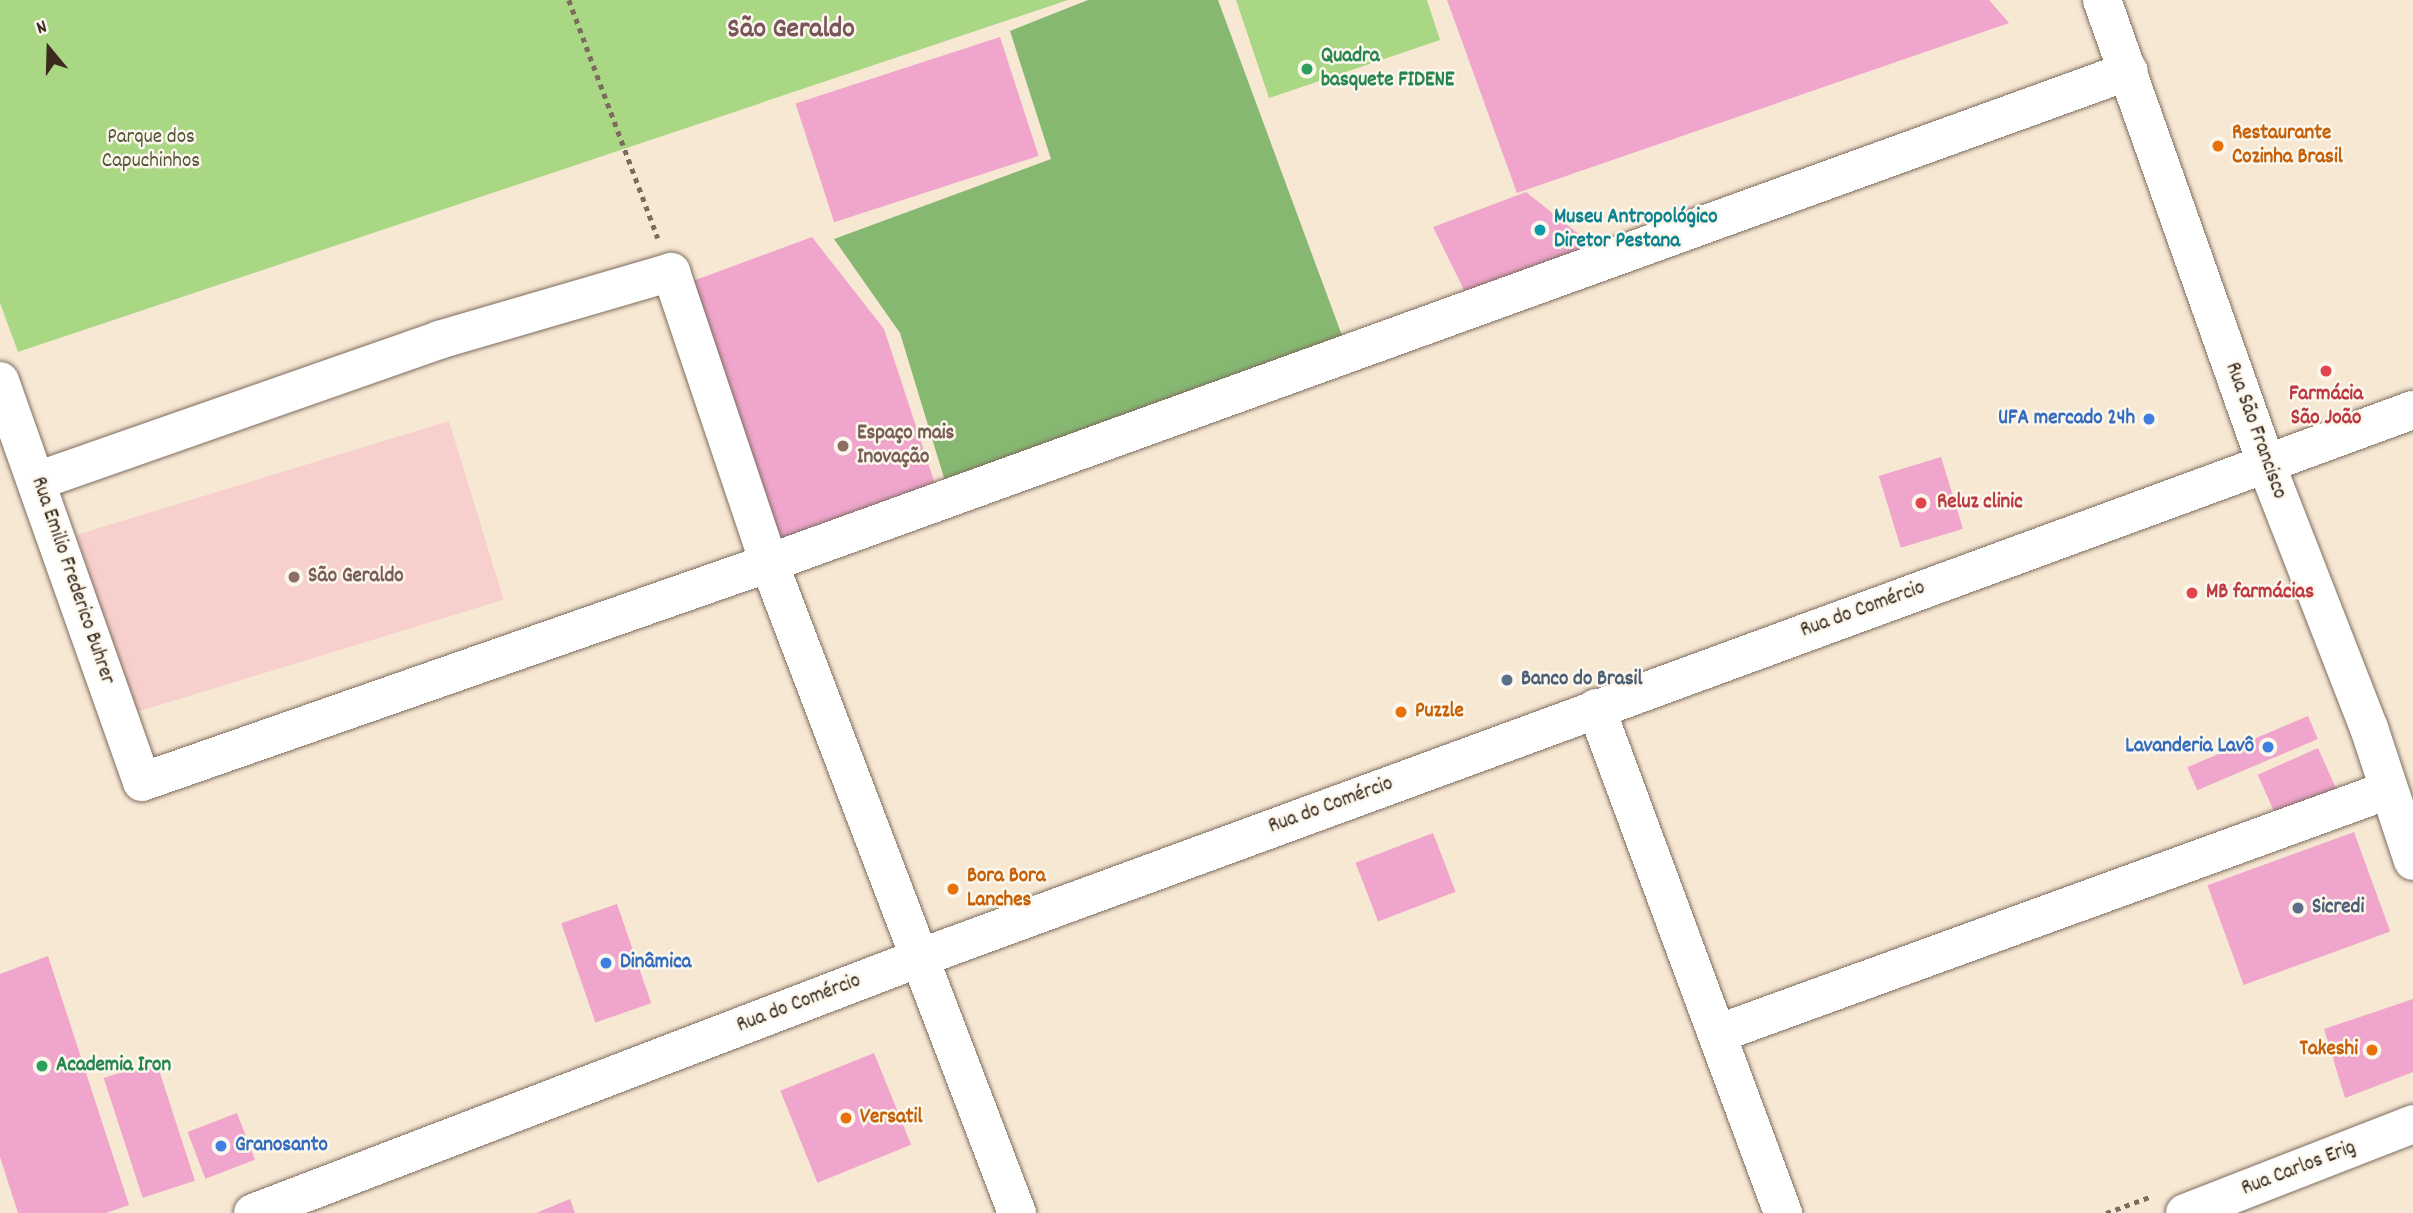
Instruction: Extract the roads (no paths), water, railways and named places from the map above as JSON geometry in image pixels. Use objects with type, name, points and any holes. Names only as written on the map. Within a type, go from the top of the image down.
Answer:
[{"type":"street","name":"Rua São Francisco","points":[[2102,0],[2266,464],[2369,728],[2413,861]]},
{"type":"street","points":[[769,563],[2129,71]]},
{"type":"street","points":[[37,481],[439,340],[671,272],[769,563],[922,957],[1017,1213]]},
{"type":"street","name":"Rua Emilio Frederico Buhrer","points":[[0,381],[142,782],[769,563]]},
{"type":"street","name":"Rua do Comércio","points":[[253,1213],[295,1205],[922,957],[2413,410]]},
{"type":"street","points":[[1596,708],[1783,1213]]},
{"type":"street","points":[[1717,1034],[2388,790]]},
{"type":"street","name":"Rua Carlos Erig","points":[[2185,1213],[2413,1124]]},
{"type":"place","name":"Quadra basquete FIDENE","points":[[1307,69]]},
{"type":"place","name":"Restaurante Cozinha Brasil","points":[[2218,146]]},
{"type":"place","name":"Museu Antropológico Diretor Pestana","points":[[1540,230]]},
{"type":"place","name":"Farmácia São João","points":[[2326,371]]},
{"type":"place","name":"UFA mercado 24h","points":[[2149,419]]},
{"type":"place","name":"Espaço mais Inovação","points":[[843,446]]},
{"type":"place","name":"Reluz clinic","points":[[1921,503]]},
{"type":"place","name":"São Geraldo","points":[[294,577]]},
{"type":"place","name":"MB farmácias","points":[[2192,593]]},
{"type":"place","name":"Banco do Brasil","points":[[1507,680]]},
{"type":"place","name":"Puzzle","points":[[1401,712]]},
{"type":"place","name":"Lavanderia Lavô","points":[[2268,747]]},
{"type":"place","name":"Bora Bora Lanches","points":[[953,889]]},
{"type":"place","name":"Sicredi","points":[[2298,908]]},
{"type":"place","name":"Dinâmica","points":[[606,963]]},
{"type":"place","name":"Takeshi","points":[[2372,1050]]},
{"type":"place","name":"Academia Iron","points":[[42,1066]]},
{"type":"place","name":"Versatil","points":[[846,1118]]},
{"type":"place","name":"Granosanto","points":[[221,1146]]},
{"type":"district","name":"São Geraldo","points":[[791,31]]},
{"type":"park label","name":"Parque dos Capuchinhos","points":[[151,150]]}]
